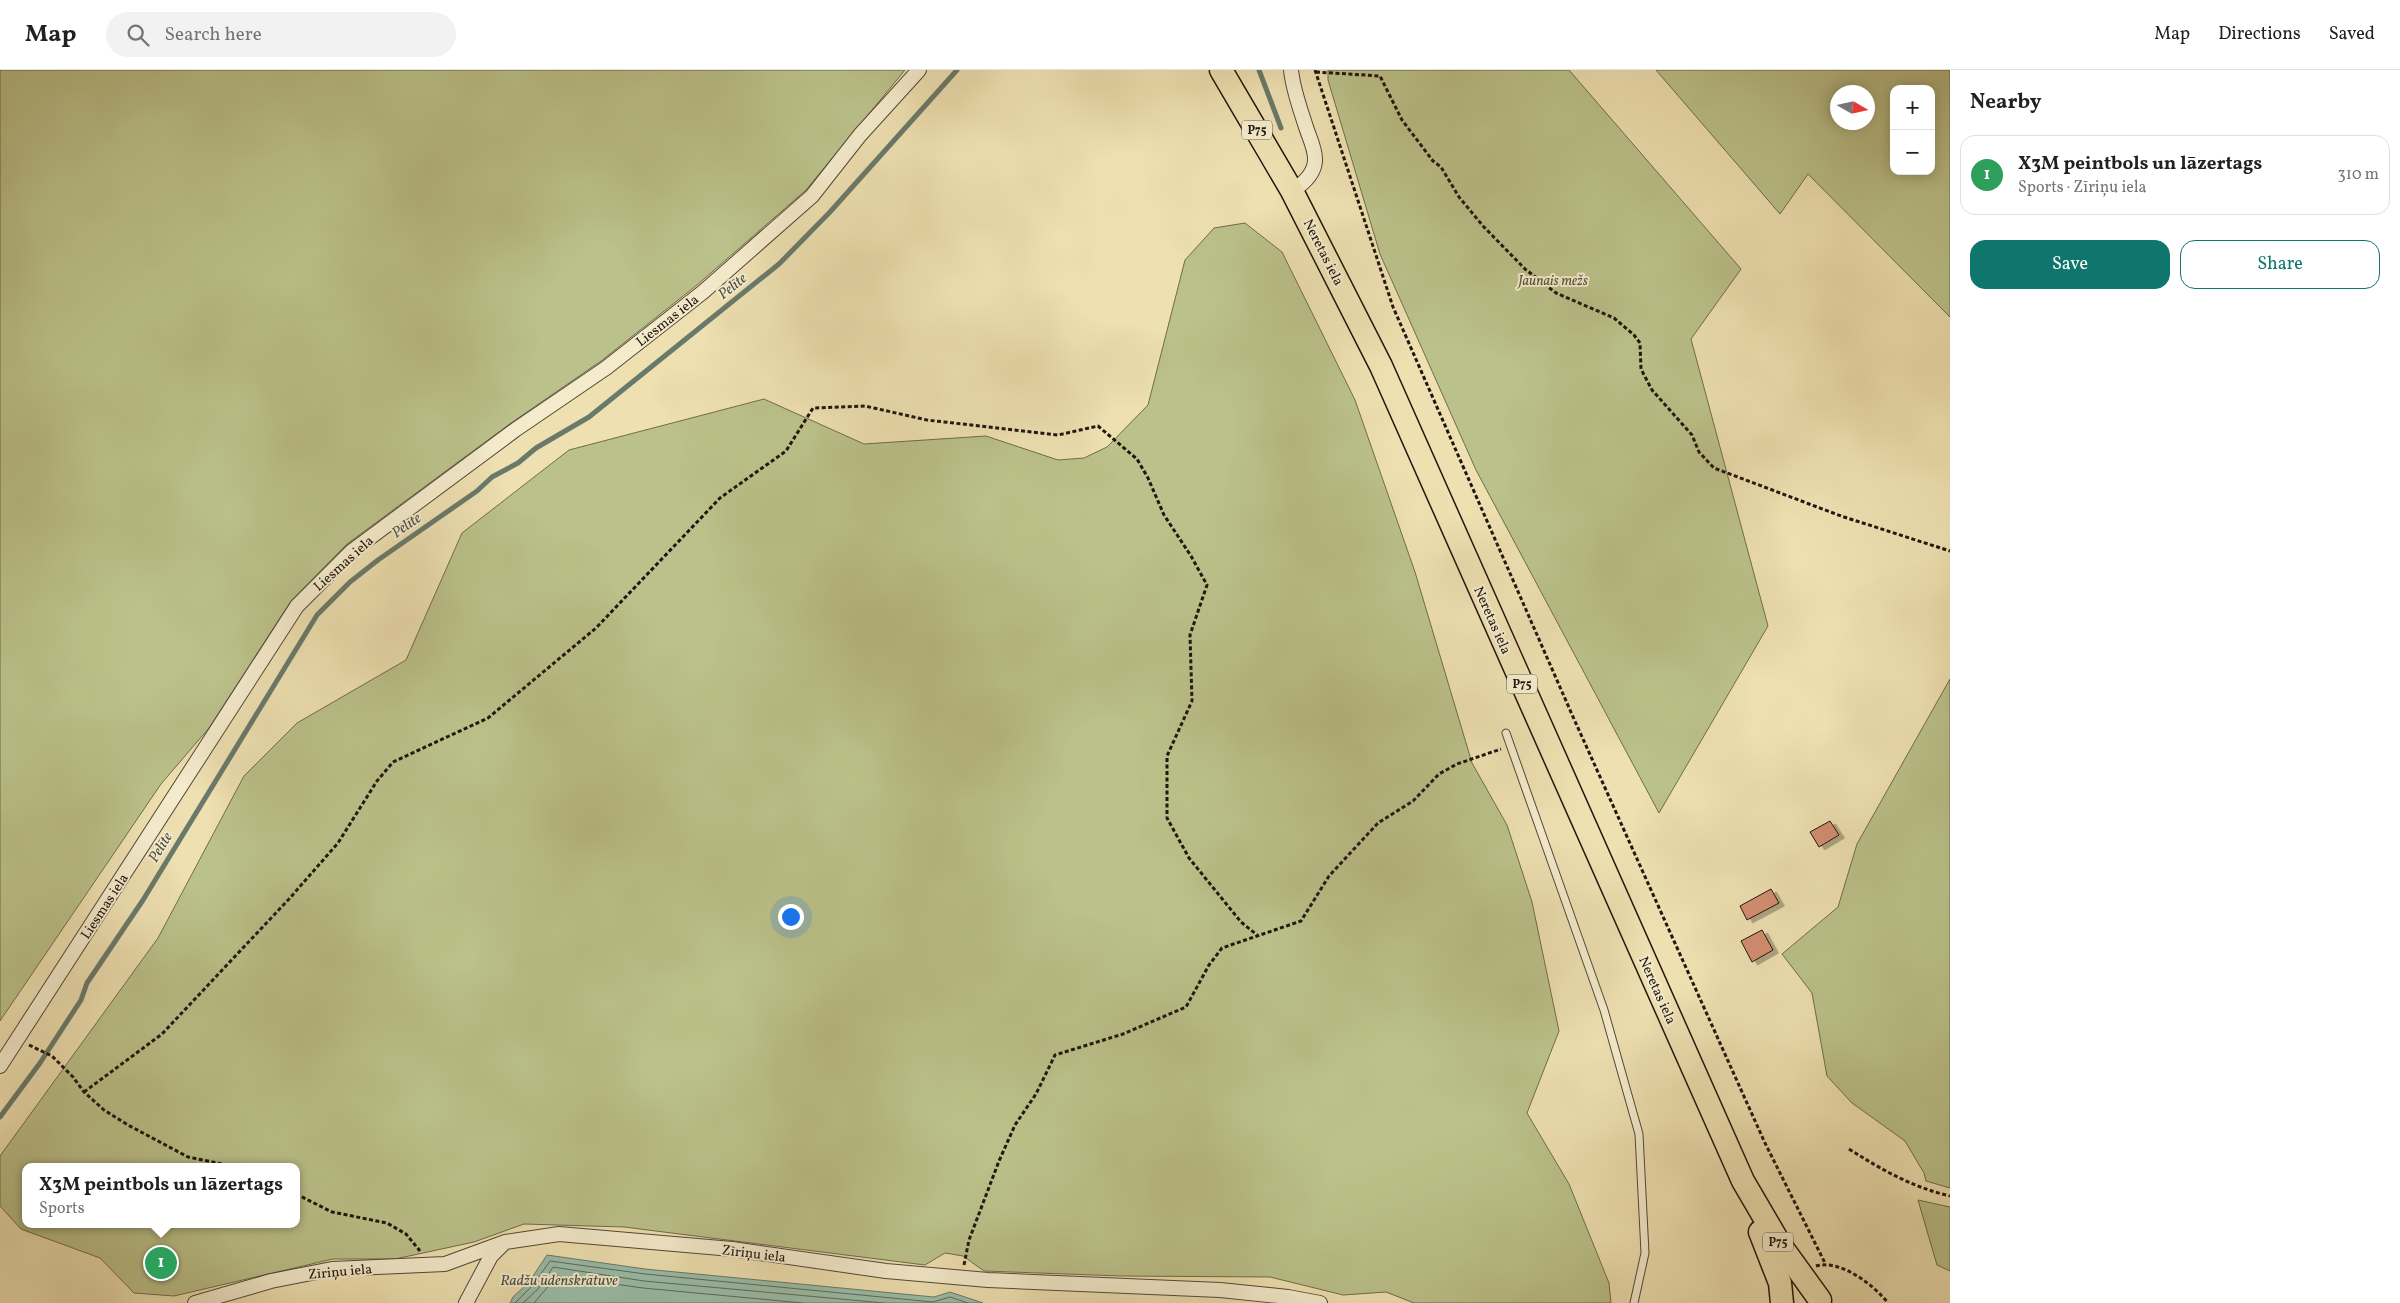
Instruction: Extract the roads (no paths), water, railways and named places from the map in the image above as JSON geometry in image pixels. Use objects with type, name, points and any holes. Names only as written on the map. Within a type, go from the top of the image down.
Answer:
[{"type":"main road","name":"Neretas iela","points":[[1221,70],[1292,191],[1381,366],[1743,1181],[1781,1246],[1820,1302]]},
{"type":"main road","name":"Neretas iela","points":[[1743,1181],[1749,1203],[1780,1282],[1782,1303]]},
{"type":"street","name":"Liesmas iela","points":[[0,1066],[297,606],[352,551],[515,430],[606,368],[703,292],[812,196],[860,135],[919,70]]},
{"type":"street","points":[[1291,70],[1293,85],[1315,161],[1311,173],[1302,184],[1292,191]]},
{"type":"street","name":"Zīriņu iela","points":[[195,1303],[271,1281],[332,1270],[445,1264],[505,1242],[559,1234],[732,1249],[886,1271],[961,1278],[1220,1290],[1288,1297],[1320,1303]]},
{"type":"street","points":[[466,1303],[492,1256],[505,1242]]},
{"type":"lane","points":[[1506,733],[1604,1010],[1639,1134],[1645,1253],[1634,1303]]},
{"type":"water","name":"Radžu ūdenskrātuve","points":[[547,1255],[645,1269],[934,1297],[950,1292],[983,1303],[510,1303],[513,1297],[529,1282]]},
{"type":"waterway","name":"Pelīte","points":[[0,1117],[40,1063],[81,1000],[87,983],[143,900],[317,615],[350,582],[378,560],[477,491],[492,477],[518,463],[536,448],[589,417],[779,264],[830,212],[957,70]]},
{"type":"waterway","points":[[1259,70],[1281,128]]},
{"type":"place","name":"X3M peintbols un lāzertags","points":[[161,1263]]},
{"type":"park label","name":"Jaunais mežs","points":[[1553,280]]}]
